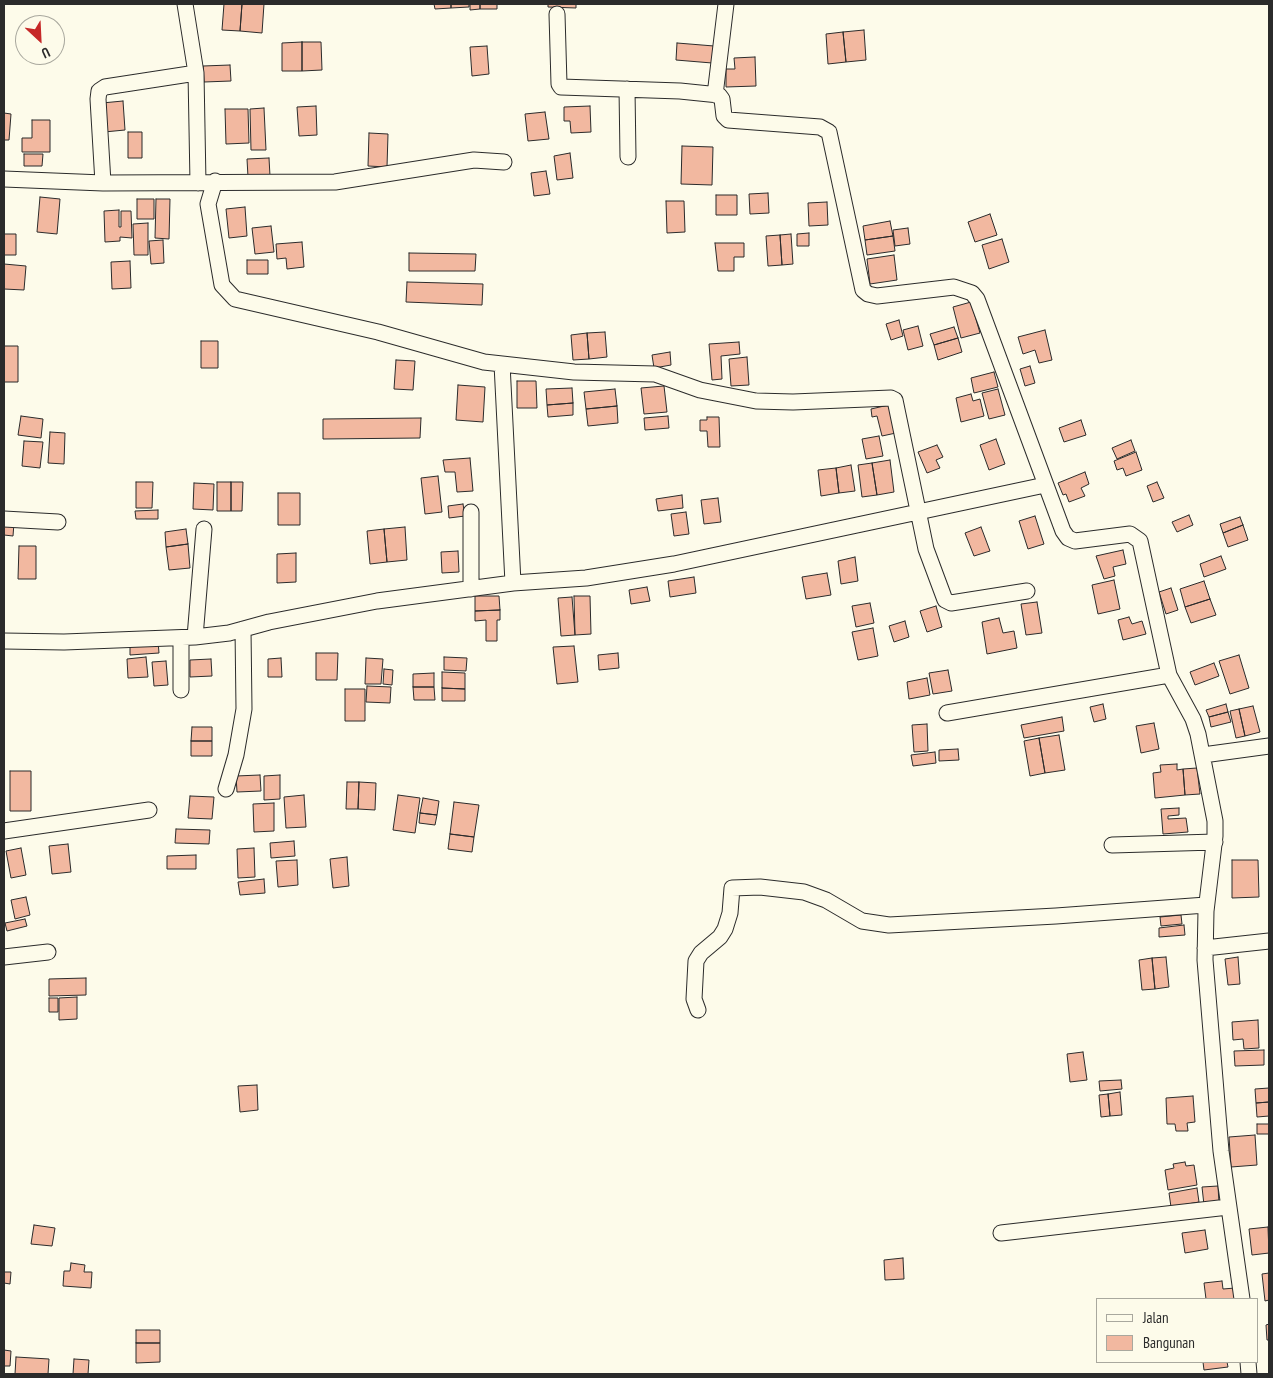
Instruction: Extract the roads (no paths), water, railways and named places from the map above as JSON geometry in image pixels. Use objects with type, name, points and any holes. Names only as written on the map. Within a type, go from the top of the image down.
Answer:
[{"type":"street","points":[[186,4],[196,73],[198,183]]},
{"type":"street","points":[[715,95],[726,4]]},
{"type":"street","points":[[557,14],[561,87],[715,95],[721,97],[724,116],[728,120],[820,127],[829,132],[862,287],[865,292],[877,296],[954,286],[968,290],[976,296],[1058,523],[1068,538],[1075,541],[1130,534],[1140,541],[1169,675],[1193,719],[1203,756],[1214,821],[1214,842],[1206,905],[1206,948],[1221,1151],[1242,1298]]},
{"type":"street","points":[[103,182],[99,91],[105,87],[196,73]]},
{"type":"street","points":[[627,89],[628,157]]},
{"type":"street","points":[[4,179],[198,183],[215,181],[336,182],[474,160],[504,162]]},
{"type":"street","points":[[215,181],[208,204],[222,285],[235,299],[378,332],[484,362],[574,372],[655,374],[700,390],[756,401],[793,402],[891,398],[897,402],[918,511],[930,559],[939,586],[947,602],[951,603],[1027,591]]},
{"type":"street","points":[[502,364],[513,583]]},
{"type":"street","points":[[4,641],[64,642],[188,637],[229,633],[269,622],[349,606],[513,583],[586,578],[674,564],[1045,485]]},
{"type":"street","points":[[471,512],[471,588]]},
{"type":"street","points":[[4,519],[58,522]]},
{"type":"street","points":[[181,690],[204,530]]},
{"type":"street","points":[[226,789],[236,755],[244,709],[243,629]]},
{"type":"street","points":[[947,713],[1169,675]]},
{"type":"street","points":[[1203,756],[1269,746]]},
{"type":"street","points":[[4,832],[149,810]]},
{"type":"street","points":[[1112,845],[1214,842]]},
{"type":"street","points":[[698,1010],[694,999],[696,961],[701,953],[720,937],[725,930],[730,913],[732,888],[760,887],[804,892],[826,900],[862,921],[889,925],[1056,916],[1206,905]]},
{"type":"street","points":[[1206,948],[1269,942]]},
{"type":"street","points":[[4,957],[48,952]]},
{"type":"street","points":[[1001,1233],[1228,1207]]}]
